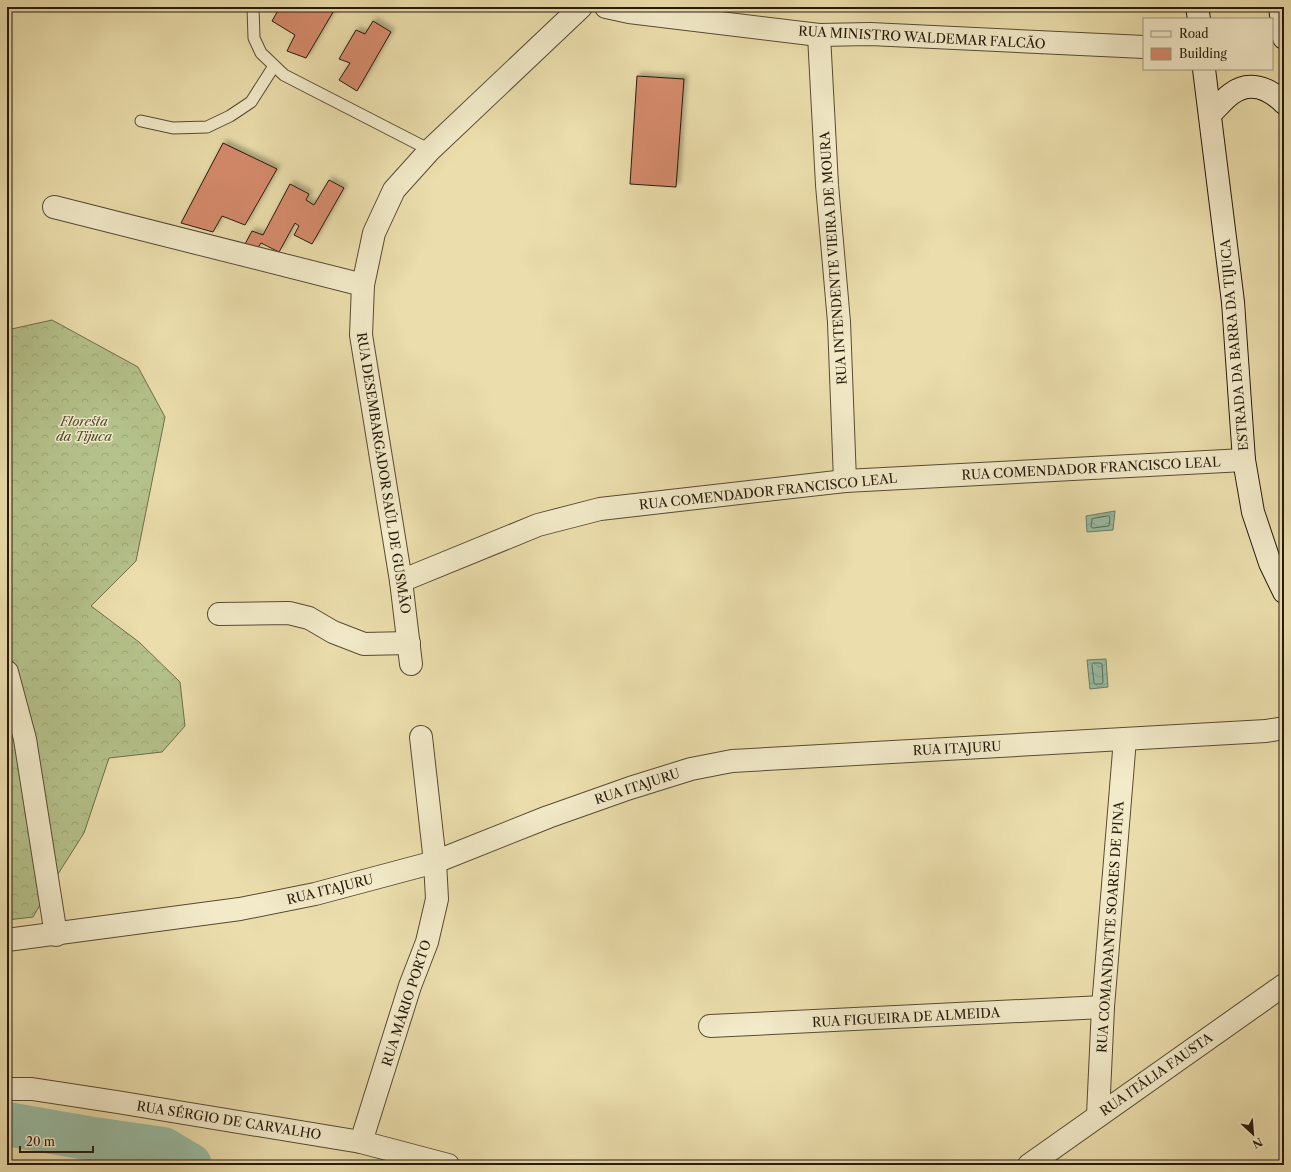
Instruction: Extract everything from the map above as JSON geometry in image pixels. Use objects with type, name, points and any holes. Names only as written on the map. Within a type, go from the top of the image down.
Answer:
[{"type":"street","name":"RUA DESEMBARGADOR SAÚL DE GUSMÃO","points":[[219,614],[289,613],[309,618],[333,632],[364,644],[410,654],[401,581],[361,335],[363,285],[374,233],[394,190],[430,150],[581,7]]},
{"type":"street","name":"RUA MINISTRO WALDEMAR FALCÃO","points":[[606,7],[629,12],[819,35],[878,35],[1143,47]]},
{"type":"street","points":[[1197,7],[1199,18]]},
{"type":"street","points":[[1280,7],[1284,38]]},
{"type":"street","name":"RUA INTENDENTE VIEIRA DE MOURA","points":[[819,35],[827,185],[839,322],[845,481]]},
{"type":"street","name":"ESTRADA DA BARRA DA TIJUCA","points":[[1204,70],[1233,302],[1244,460],[1253,512],[1270,563],[1284,592]]},
{"type":"street","points":[[1210,114],[1230,94],[1241,89],[1253,87],[1265,89],[1276,94],[1284,103]]},
{"type":"street","points":[[54,207],[363,285]]},
{"type":"street","name":"RUA COMENDADOR FRANCISCO LEAL","points":[[401,581],[538,525],[600,509],[845,481],[1244,460]]},
{"type":"street","points":[[7,672],[25,739],[56,934]]},
{"type":"street","name":"RUA ITAJURU","points":[[7,940],[240,909],[315,894],[435,862],[548,817],[630,788],[691,769],[732,761],[1266,731],[1284,728]]},
{"type":"street","name":"RUA MÁRIO PORTO","points":[[361,1142],[410,986],[427,942],[437,899],[435,862],[421,737]]},
{"type":"street","name":"RUA COMANDANTE SOARES DE PINA","points":[[1098,1115],[1103,1007],[1125,739]]},
{"type":"street","name":"RUA ITÁLIA FAUSTA","points":[[1029,1165],[1284,985]]},
{"type":"street","name":"RUA FIGUEIRA DE ALMEIDA","points":[[710,1026],[1103,1007]]},
{"type":"street","name":"RUA SÉRGIO DE CARVALHO","points":[[7,1089],[32,1089],[110,1100],[361,1142],[448,1165]]},
{"type":"lane","points":[[253,7],[254,38],[261,53],[284,75],[430,150]]},
{"type":"lane","points":[[141,121],[173,128],[207,127],[230,116],[251,102],[274,66]]},
{"type":"green space","name":"Floresta da Tijuca","points":[[52,320],[138,367],[165,417],[136,561],[91,606],[139,642],[180,682],[185,726],[162,752],[109,758],[84,833],[33,917],[7,920],[7,330]]},
{"type":"water","points":[[1115,511],[1113,530],[1087,532],[1086,516]]},
{"type":"water","points":[[1106,659],[1108,687],[1090,689],[1087,660]]},
{"type":"building","points":[[280,7],[336,7],[306,58],[287,51],[295,35],[272,21]]},
{"type":"building","points":[[373,21],[391,32],[357,91],[339,80],[350,63],[339,59],[356,30],[365,34]]},
{"type":"building","points":[[637,76],[684,79],[676,187],[630,184]]},
{"type":"building","points":[[223,143],[277,169],[245,225],[222,216],[213,232],[181,223]]},
{"type":"building","points":[[329,180],[344,188],[312,244],[294,235],[299,226],[295,223],[279,252],[261,243],[257,249],[244,246],[252,231],[263,235],[290,184],[309,194],[306,200],[314,205]]},
{"type":"waterway","points":[[7,1124],[163,1149],[190,1165]]}]
